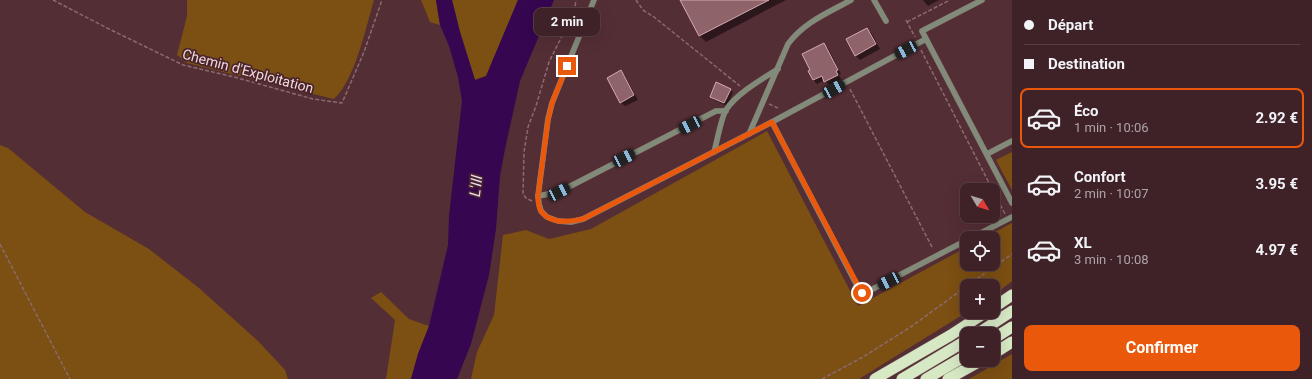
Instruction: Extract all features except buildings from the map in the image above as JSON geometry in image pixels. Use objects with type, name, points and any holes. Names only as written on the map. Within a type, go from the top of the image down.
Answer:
[{"type":"highway","points":[[1000,303],[1012,294]]},
{"type":"highway","points":[[988,327],[1012,311]]},
{"type":"highway","points":[[875,379],[951,335],[975,319]]},
{"type":"highway","points":[[1000,334],[1012,326]]},
{"type":"highway","points":[[1000,350],[1012,342]]},
{"type":"highway","points":[[902,379],[960,344]]},
{"type":"highway","points":[[926,379],[960,359]]},
{"type":"highway","points":[[948,379],[969,367]]},
{"type":"lane","points":[[594,0],[552,103],[548,120],[538,196],[541,211],[547,217],[558,221],[571,222],[583,219],[772,122],[926,39]]},
{"type":"lane","points":[[749,134],[788,44],[806,24],[851,0]]},
{"type":"lane","points":[[874,0],[886,22]]},
{"type":"lane","points":[[982,0],[922,31],[1012,203]]},
{"type":"lane","points":[[714,152],[726,111],[731,104],[746,90],[778,68]]},
{"type":"lane","points":[[538,196],[559,192],[716,111],[726,111]]},
{"type":"lane","points":[[772,122],[862,293],[865,293],[960,244]]},
{"type":"lane","points":[[987,154],[1012,141]]},
{"type":"lane","points":[[985,231],[1010,218]]},
{"type":"path","name":"Chemin d'Exploitation","points":[[53,0],[183,66],[234,77],[313,99],[342,103],[364,52],[382,0]]},
{"type":"path","points":[[539,204],[526,198],[523,194],[524,152],[528,127],[549,62],[562,36],[573,20],[576,0]]},
{"type":"path","points":[[950,0],[907,21],[1010,218]]},
{"type":"path","points":[[847,82],[936,256]]},
{"type":"path","points":[[0,244],[70,379]]},
{"type":"path","points":[[977,279],[1012,254]]},
{"type":"path","points":[[822,379],[863,357],[912,326],[960,291]]},
{"type":"shaded area","points":[[187,0],[374,0],[354,66],[348,79],[334,99],[187,63],[177,55],[187,16]]},
{"type":"shaded area","points":[[421,0],[436,0],[440,25],[430,22]]},
{"type":"shaded area","points":[[452,0],[518,0],[486,77],[475,80]]},
{"type":"shaded area","points":[[767,131],[858,306],[960,251],[960,271],[1000,271],[1000,231],[997,231],[1012,223],[1012,281],[1000,290],[1000,279],[960,279],[960,316],[859,379],[471,379],[477,352],[494,315],[503,235],[526,230],[549,239],[591,229]]},
{"type":"shaded area","points":[[0,145],[8,148],[85,212],[149,249],[199,288],[259,342],[285,370],[288,379],[0,379]]},
{"type":"shaded area","points":[[1012,152],[1012,190],[996,160]]},
{"type":"shaded area","points":[[381,292],[409,319],[429,326],[418,354],[411,379],[386,379],[395,320],[371,298]]},
{"type":"shaded area","points":[[1012,354],[1012,379],[969,379],[990,367],[1000,367],[1000,361]]},
{"type":"water","name":"L'Ill","points":[[436,0],[452,0],[475,80],[486,76],[518,0],[554,0],[520,81],[500,176],[496,229],[489,275],[471,344],[457,379],[411,379],[418,354],[429,326],[448,245],[449,216],[462,101],[458,77],[449,46],[440,25]]},
{"type":"route","points":[[567,66],[552,103],[548,120],[538,196],[541,211],[547,217],[558,221],[571,222],[583,219],[772,122],[862,293]]}]
